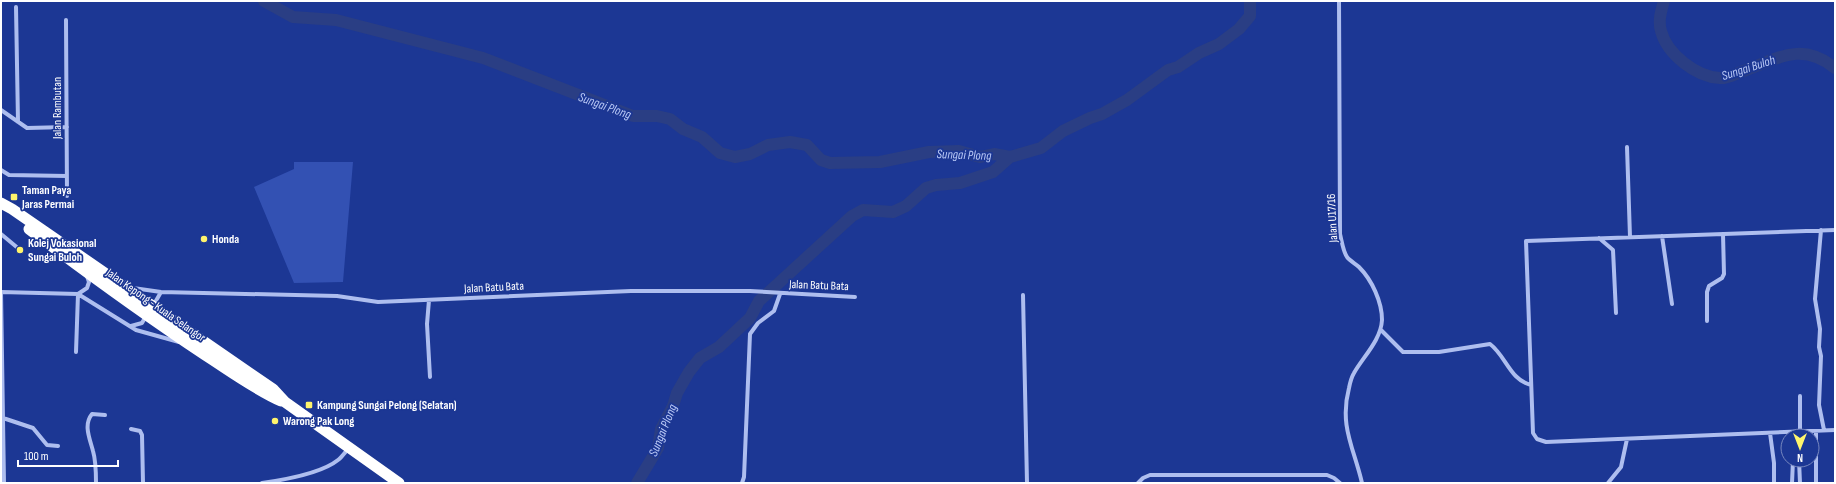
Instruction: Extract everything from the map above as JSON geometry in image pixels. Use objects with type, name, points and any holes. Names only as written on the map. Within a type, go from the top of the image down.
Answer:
[{"type":"highway","name":"Jalan Kepong - Kuala Selangor","points":[[2,203],[23,224],[86,272],[257,377],[273,389],[285,402],[399,483]]},
{"type":"highway","name":"Jalan Kepong - Kuala Selangor","points":[[2,203],[123,286],[190,345],[266,394],[285,402]]},
{"type":"street","name":"Jalan U17/16","points":[[1339,1],[1340,234],[1342,246],[1347,257],[1366,274],[1378,300],[1382,318],[1381,330]]},
{"type":"street","points":[[16,7],[18,122]]},
{"type":"street","name":"Jalan Rambutan","points":[[66,20],[67,196]]},
{"type":"street","points":[[1,110],[26,128],[67,127]]},
{"type":"street","points":[[1627,147],[1630,237]]},
{"type":"street","points":[[1,170],[9,175],[67,176]]},
{"type":"street","points":[[1821,230],[1815,299],[1820,329],[1819,347],[1821,356],[1819,404],[1824,430]]},
{"type":"street","points":[[1780,433],[1546,442],[1537,439],[1533,433],[1526,241],[1835,230]]},
{"type":"street","points":[[1,234],[19,249]]},
{"type":"street","points":[[1707,321],[1707,292],[1709,286],[1722,278],[1724,274],[1723,234]]},
{"type":"street","points":[[1662,236],[1672,304]]},
{"type":"street","points":[[1599,238],[1613,250],[1616,312]]},
{"type":"street","points":[[78,294],[87,288],[89,282],[86,272]]},
{"type":"street","name":"Jalan Batu Bata","points":[[123,286],[162,292],[337,296],[378,302],[587,292],[750,291],[780,294],[855,297]]},
{"type":"street","points":[[4,483],[1,292],[78,294],[145,333],[190,345]]},
{"type":"street","points":[[131,326],[142,323],[162,292]]},
{"type":"street","points":[[76,352],[78,294]]},
{"type":"street","points":[[742,483],[744,477],[750,334],[758,323],[774,311],[780,294]]},
{"type":"street","points":[[1023,295],[1026,483]]},
{"type":"street","points":[[429,300],[427,324],[430,377]]},
{"type":"street","points":[[1362,483],[1349,441],[1344,417],[1347,396],[1353,375],[1381,330],[1404,352],[1439,352],[1490,344],[1517,378],[1524,383],[1531,385]]},
{"type":"street","points":[[1800,396],[1800,428]]},
{"type":"street","points":[[96,483],[96,468],[93,450],[89,442],[88,422],[92,414],[105,415]]},
{"type":"street","points":[[3,418],[32,428],[47,445],[58,446]]},
{"type":"street","points":[[131,429],[140,431],[142,435],[143,483]]},
{"type":"street","points":[[1820,430],[1835,430]]},
{"type":"street","points":[[1770,433],[1774,462],[1774,483]]},
{"type":"street","points":[[1608,483],[1621,467],[1627,439]]},
{"type":"street","points":[[262,483],[305,474],[333,463],[340,459],[349,448]]},
{"type":"street","points":[[1792,468],[1792,483]]},
{"type":"street","points":[[1799,468],[1800,483]]},
{"type":"street","points":[[1816,468],[1816,483]]},
{"type":"street","points":[[1138,483],[1143,478],[1150,475],[1327,475],[1340,483]]},
{"type":"shaded area","points":[[294,162],[353,162],[343,282],[294,283],[254,187],[294,169]]},
{"type":"waterway","name":"Sungai Plong","points":[[264,1],[293,17],[336,20],[483,58],[633,116],[657,116],[670,119],[683,129],[702,137],[720,153],[735,157],[750,154],[768,145],[790,142],[807,145],[821,160],[830,163],[880,162],[929,152],[959,151],[980,157],[994,154],[1010,157]]},
{"type":"waterway","name":"Sungai Plong","points":[[637,483],[658,448],[661,429],[673,406],[677,393],[689,372],[700,358],[719,347],[750,318],[759,301],[852,216],[863,210],[893,212],[906,206],[926,188],[936,185],[960,183],[993,172],[1010,157],[1041,148],[1063,131],[1102,114],[1127,100],[1168,70],[1178,67],[1199,53],[1219,44],[1239,29],[1250,16],[1250,1]]},
{"type":"waterway","name":"Sungai Buloh","points":[[1664,1],[1660,20],[1664,40],[1669,48],[1684,63],[1692,69],[1711,77],[1725,78],[1777,58],[1799,54],[1810,55],[1835,68]]},
{"type":"place","name":"Taman Paya Jaras Permai","points":[[14,197]]},
{"type":"place","name":"Honda","points":[[204,239]]},
{"type":"place","name":"Kolej Vokasional Sungai Buloh","points":[[20,250]]},
{"type":"place","name":"Kampung Sungai Pelong (Selatan)","points":[[309,405]]},
{"type":"place","name":"Warong Pak Long","points":[[275,421]]}]
